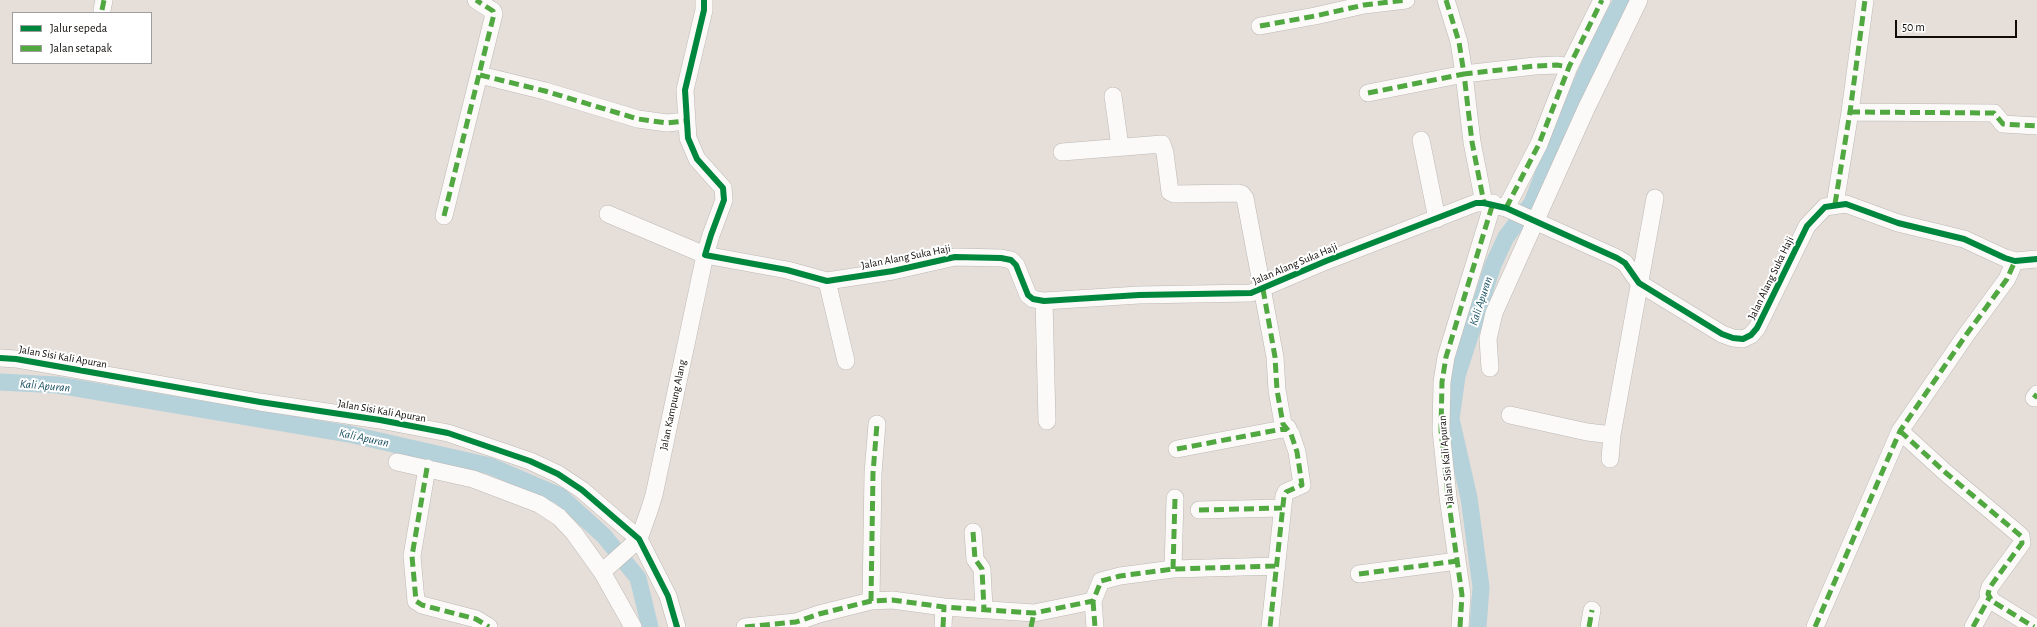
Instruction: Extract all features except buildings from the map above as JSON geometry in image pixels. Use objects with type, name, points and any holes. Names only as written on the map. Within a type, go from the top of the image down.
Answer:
[{"type":"street","points":[[444,216],[494,14],[493,11],[476,0]]},
{"type":"street","points":[[704,0],[704,10],[685,90],[688,138],[697,159],[723,188],[724,200],[713,228],[705,255]]},
{"type":"street","points":[[1260,26],[1364,5],[1406,0]]},
{"type":"street","points":[[1446,0],[1459,42],[1472,142],[1499,206]]},
{"type":"street","name":"Jalan Sisi Kali Apuran","points":[[1460,627],[1462,595],[1441,430],[1442,382],[1446,357],[1499,206],[1539,144],[1569,67],[1602,0]]},
{"type":"street","points":[[1490,368],[1488,339],[1490,326],[1532,220],[1639,0]]},
{"type":"street","points":[[1865,0],[1850,112],[1835,204],[1846,204],[1898,223],[1964,239],[2004,258],[2015,261],[2037,259]]},
{"type":"street","points":[[1368,93],[1464,74],[1536,66],[1556,65],[1569,67]]},
{"type":"street","points":[[480,75],[638,119],[667,123],[686,121]]},
{"type":"street","points":[[1114,96],[1120,147]]},
{"type":"street","points":[[1850,112],[1994,113],[2003,124],[2037,126]]},
{"type":"street","points":[[1421,140],[1436,219]]},
{"type":"street","points":[[1062,152],[1162,144],[1165,153],[1169,189],[1174,194],[1238,193],[1244,195],[1248,205],[1264,289],[1275,357],[1277,390],[1283,424],[1288,428],[1297,452],[1302,485],[1286,492],[1282,508],[1270,627]]},
{"type":"street","points":[[1610,459],[1612,435],[1655,198]]},
{"type":"street","name":"Jalan Alang Suka Haji","points":[[608,214],[705,255],[787,270],[827,281],[893,271],[955,257],[1001,258],[1010,260],[1016,265],[1028,295],[1033,299],[1044,301],[1139,295],[1236,295],[1251,293],[1264,289],[1326,261],[1476,203],[1499,206],[1617,258],[1625,263],[1639,283],[1722,334],[1733,338],[1747,338],[1757,328],[1807,226],[1825,207],[1835,204]]},
{"type":"street","name":"Jalan Kampung Alang","points":[[634,544],[654,495],[705,255]]},
{"type":"street","points":[[1815,627],[1900,430],[2007,279],[2015,261]]},
{"type":"street","points":[[827,281],[846,361]]},
{"type":"street","points":[[1044,301],[1047,420]]},
{"type":"street","name":"Jalan Sisi Kali Apuran","points":[[0,358],[16,359],[260,402],[380,420],[448,433],[503,450],[558,474],[582,490],[634,544],[668,596],[677,627]]},
{"type":"street","points":[[1510,415],[1587,432],[1612,435]]},
{"type":"street","points":[[871,602],[873,473],[877,424]]},
{"type":"street","points":[[1177,450],[1288,428]]},
{"type":"street","points":[[1900,430],[1946,474],[2022,538],[2022,543],[1990,586],[1989,598],[1973,627]]},
{"type":"street","points":[[397,462],[473,479],[539,504],[559,517],[606,568],[633,627]]},
{"type":"street","points":[[426,468],[412,556],[414,594],[416,601],[422,605],[476,619],[489,627]]},
{"type":"street","points":[[1173,569],[1175,498]]},
{"type":"street","points":[[1199,510],[1282,508]]},
{"type":"street","points":[[973,532],[975,559],[982,569],[984,609]]},
{"type":"street","points":[[606,568],[634,544]]},
{"type":"street","points":[[1359,574],[1457,561]]},
{"type":"street","points":[[1095,627],[1093,601],[1101,581],[1107,578],[1173,569],[1277,566]]},
{"type":"street","points":[[1989,598],[2034,627]]},
{"type":"street","points":[[745,627],[796,622],[819,614],[871,602],[892,600],[944,607],[984,609],[1032,620],[1093,601]]},
{"type":"street","points":[[942,627],[944,607]]},
{"type":"street","points":[[1589,627],[1592,610]]},
{"type":"waterway","name":"Kali Apuran","points":[[1478,627],[1481,587],[1469,498],[1451,419],[1457,376],[1493,265],[1506,237],[1532,203],[1558,136],[1599,44],[1622,0]]},
{"type":"waterway","name":"Kali Apuran","points":[[0,382],[58,385],[349,434],[490,466],[560,496],[604,536],[638,578],[650,627]]},
{"type":"marked path","points":[[102,10],[104,0]]},
{"type":"marked path","points":[[444,216],[494,14],[493,11],[476,0]]},
{"type":"marked path","points":[[1260,26],[1364,5],[1406,0]]},
{"type":"marked path","points":[[1446,0],[1459,42],[1464,74],[1535,66],[1557,65],[1569,67]]},
{"type":"marked path","points":[[1506,208],[1539,144],[1569,67],[1602,0]]},
{"type":"marked path","points":[[1835,204],[1850,112],[1865,0]]},
{"type":"marked path","points":[[1368,93],[1464,74],[1472,142],[1484,203]]},
{"type":"marked path","points":[[480,75],[545,91],[638,119],[667,123],[686,121]]},
{"type":"marked path","points":[[1850,112],[1994,113],[2003,124],[2037,126]]},
{"type":"marked path","points":[[1460,627],[1462,595],[1448,497],[1441,430],[1442,382],[1446,357],[1493,203]]},
{"type":"marked path","points":[[1815,627],[1900,431],[1966,335],[2007,279],[2015,261]]},
{"type":"marked path","points":[[1263,289],[1275,357],[1277,390],[1283,424],[1291,434],[1297,452],[1302,485],[1286,492],[1284,496],[1270,627]]},
{"type":"marked path","points":[[2034,398],[2037,394]]},
{"type":"marked path","points":[[871,601],[873,473],[877,424]]},
{"type":"marked path","points":[[1177,449],[1288,428]]},
{"type":"marked path","points":[[1900,431],[1946,473],[2021,536],[2022,543],[1990,587],[1988,594],[1992,601],[2034,627]]},
{"type":"marked path","points":[[427,468],[412,556],[416,601],[422,605],[476,619],[489,627]]},
{"type":"marked path","points":[[1173,569],[1175,498]]},
{"type":"marked path","points":[[1199,510],[1282,508]]},
{"type":"marked path","points":[[973,532],[975,559],[982,569],[984,609]]},
{"type":"marked path","points":[[1359,574],[1457,561]]},
{"type":"marked path","points":[[745,627],[796,622],[819,614],[871,601],[892,600],[944,607],[1034,613],[1093,601],[1101,581],[1120,576],[1173,569],[1277,566]]},
{"type":"marked path","points":[[1973,627],[1989,598]]},
{"type":"marked path","points":[[1093,601],[1095,627]]},
{"type":"marked path","points":[[943,627],[944,607]]},
{"type":"marked path","points":[[1589,627],[1592,610]]},
{"type":"marked path","points":[[1031,627],[1034,613]]},
{"type":"cycle path","points":[[704,0],[704,10],[685,90],[688,138],[697,159],[723,188],[724,200],[705,255],[787,270],[827,281],[893,271],[955,257],[1001,258],[1011,260],[1016,265],[1028,295],[1033,299],[1044,301],[1139,295],[1251,293],[1326,261],[1476,203],[1484,203],[1506,208],[1617,258],[1625,263],[1639,283],[1722,334],[1733,338],[1743,339],[1751,335],[1757,328],[1807,226],[1825,207],[1846,204],[1898,223],[1964,239],[2005,258],[2015,261],[2037,259]]},
{"type":"cycle path","points":[[0,358],[16,359],[260,402],[380,420],[448,433],[530,461],[558,474],[582,490],[639,539],[668,596],[677,627]]}]
